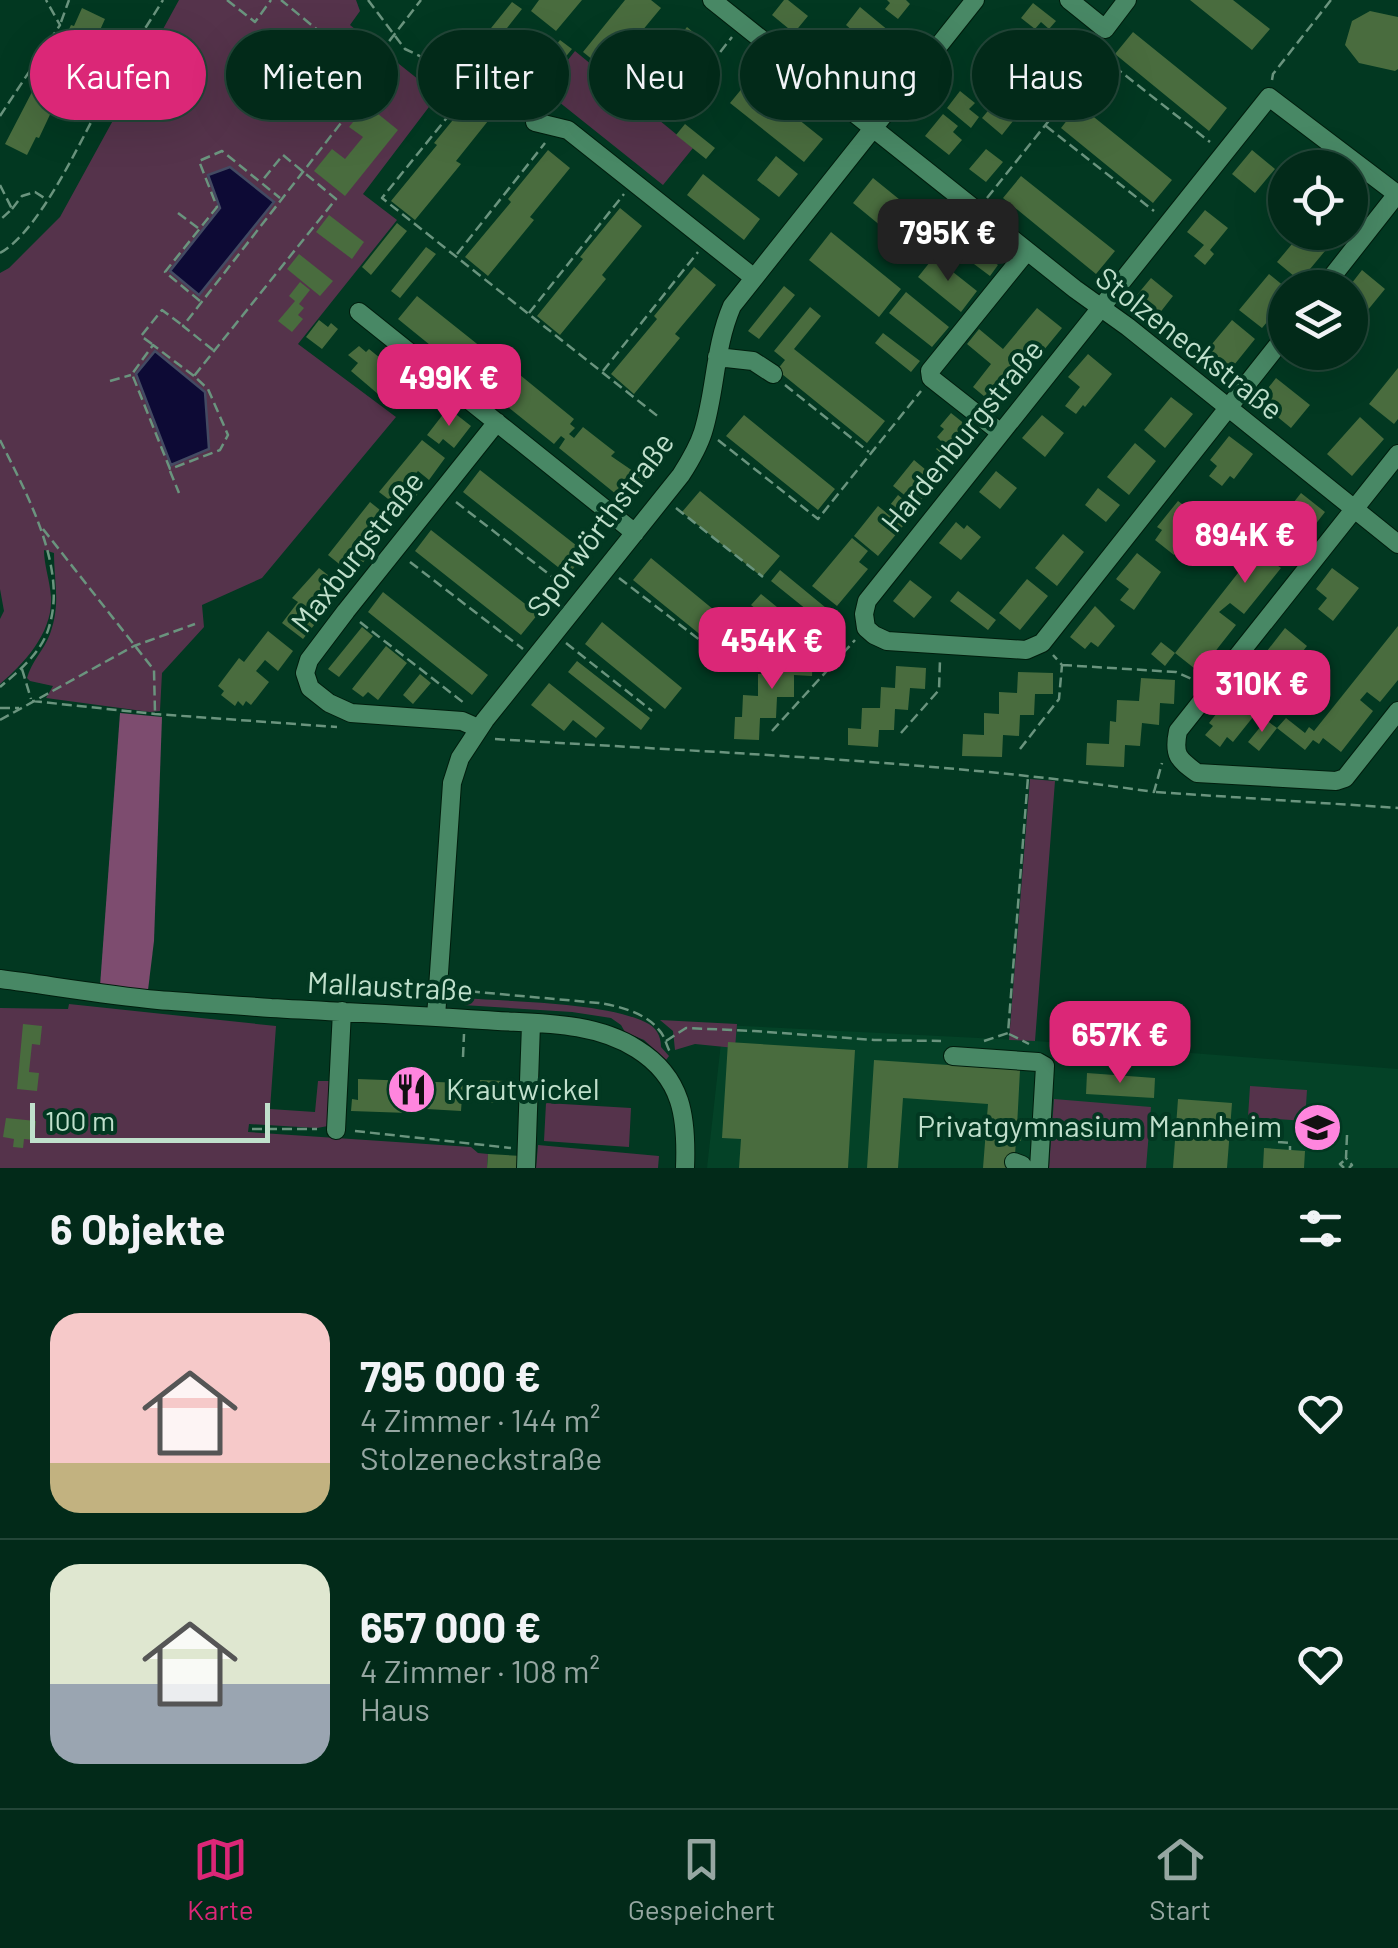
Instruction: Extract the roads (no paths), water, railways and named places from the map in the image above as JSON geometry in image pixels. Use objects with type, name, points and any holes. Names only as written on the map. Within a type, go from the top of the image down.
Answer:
[{"type":"street","name":"Stolzeneckstraße","points":[[712,0],[1398,544]]},
{"type":"street","name":"Sporwörthstraße","points":[[436,1017],[452,783],[460,758],[478,728],[688,465],[702,434],[721,332],[732,306],[974,0]]},
{"type":"street","points":[[1069,0],[1105,28],[1128,0]]},
{"type":"street","name":"Hardenburgstraße","points":[[1228,408],[1042,643],[1026,650],[886,641],[866,628],[864,614],[868,601],[1270,97],[1397,194],[1337,270]]},
{"type":"street","points":[[535,122],[568,130],[753,277]]},
{"type":"street","points":[[1001,434],[931,378],[930,371],[1027,251]]},
{"type":"street","points":[[359,312],[635,533]]},
{"type":"street","points":[[716,356],[753,361],[772,374]]},
{"type":"street","points":[[1228,408],[1268,357]]},
{"type":"street","name":"Maxburgstraße","points":[[478,728],[462,721],[351,713],[328,703],[310,688],[305,673],[309,660],[346,610],[497,422]]},
{"type":"street","points":[[1398,454],[1178,731],[1174,746],[1180,761],[1197,773],[1336,781],[1345,778],[1398,710]]},
{"type":"street","name":"Mallaustraße","points":[[0,979],[157,1000],[531,1024],[609,1034],[632,1045],[674,1085],[686,1140],[685,1168]]},
{"type":"street","points":[[336,1130],[342,1011]]},
{"type":"street","points":[[526,1159],[531,1024]]},
{"type":"street","points":[[950,1048],[1045,1066],[1040,1168]]},
{"type":"place","name":"Krautwickel","points":[[411,1090]]},
{"type":"place","name":"Privatgymnasium Mannheim","points":[[1317,1127]]}]
